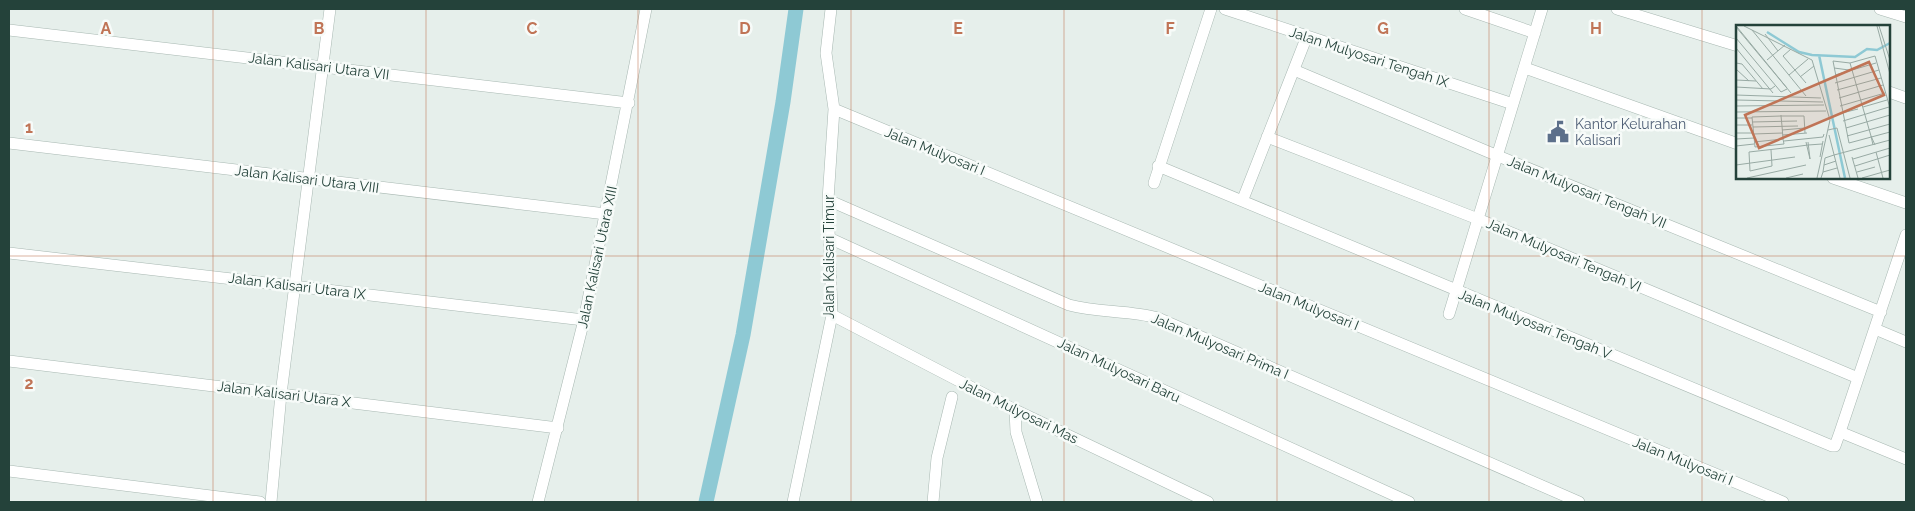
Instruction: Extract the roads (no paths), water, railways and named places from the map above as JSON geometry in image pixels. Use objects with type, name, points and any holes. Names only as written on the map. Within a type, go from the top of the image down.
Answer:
[{"type":"street","points":[[271,502],[281,394],[310,179],[330,9]]},
{"type":"street","name":"Jalan Kalisari Utara XIII","points":[[538,502],[584,320],[629,103],[646,9]]},
{"type":"street","name":"Jalan Kalisari Timur","points":[[793,502],[832,315],[828,200],[834,109],[826,53],[832,9]]},
{"type":"street","points":[[1154,183],[1211,9]]},
{"type":"street","name":"Jalan Mulyosari Tengah IX","points":[[1225,9],[1513,104]]},
{"type":"street","points":[[1465,9],[1535,33]]},
{"type":"street","points":[[1449,314],[1542,9]]},
{"type":"street","points":[[1617,9],[1736,45]]},
{"type":"street","points":[[1880,9],[1906,17]]},
{"type":"street","name":"Jalan Kalisari Utara VII","points":[[9,30],[629,103]]},
{"type":"street","points":[[1243,199],[1307,36]]},
{"type":"street","points":[[1524,68],[1736,143]]},
{"type":"street","name":"Jalan Mulyosari Tengah VII","points":[[1294,70],[1498,156],[1880,312]]},
{"type":"street","points":[[1890,92],[1906,98]]},
{"type":"street","name":"Jalan Mulyosari I","points":[[834,109],[1783,502]]},
{"type":"street","name":"Jalan Mulyosari Tengah VI","points":[[1267,137],[1478,219],[1858,378]]},
{"type":"street","name":"Jalan Kalisari Utara VIII","points":[[9,143],[606,214]]},
{"type":"street","name":"Jalan Mulyosari Tengah V","points":[[1158,166],[1243,199],[1456,292],[1832,446],[1835,446],[1840,432]]},
{"type":"street","points":[[1836,179],[1906,204]]},
{"type":"street","name":"Jalan Mulyosari Prima I","points":[[828,200],[1069,305],[1088,310],[1127,312],[1158,318],[1579,502]]},
{"type":"street","points":[[1906,235],[1840,432],[1906,459]]},
{"type":"street","name":"Jalan Mulyosari Baru","points":[[828,238],[1409,502]]},
{"type":"street","name":"Jalan Kalisari Utara IX","points":[[9,253],[584,320]]},
{"type":"street","name":"Jalan Mulyosari Mas","points":[[832,315],[1015,410],[1208,502]]},
{"type":"street","points":[[1875,329],[1906,342]]},
{"type":"street","name":"Jalan Kalisari Utara X","points":[[9,361],[558,428]]},
{"type":"street","points":[[933,502],[937,458],[952,397]]},
{"type":"street","points":[[1015,410],[1016,432],[1036,502]]},
{"type":"street","points":[[9,471],[260,502]]},
{"type":"waterway","points":[[706,502],[743,335],[783,102],[796,9]]},
{"type":"place","name":"Kantor Kelurahan Kalisari","points":[[1558,132]]}]
